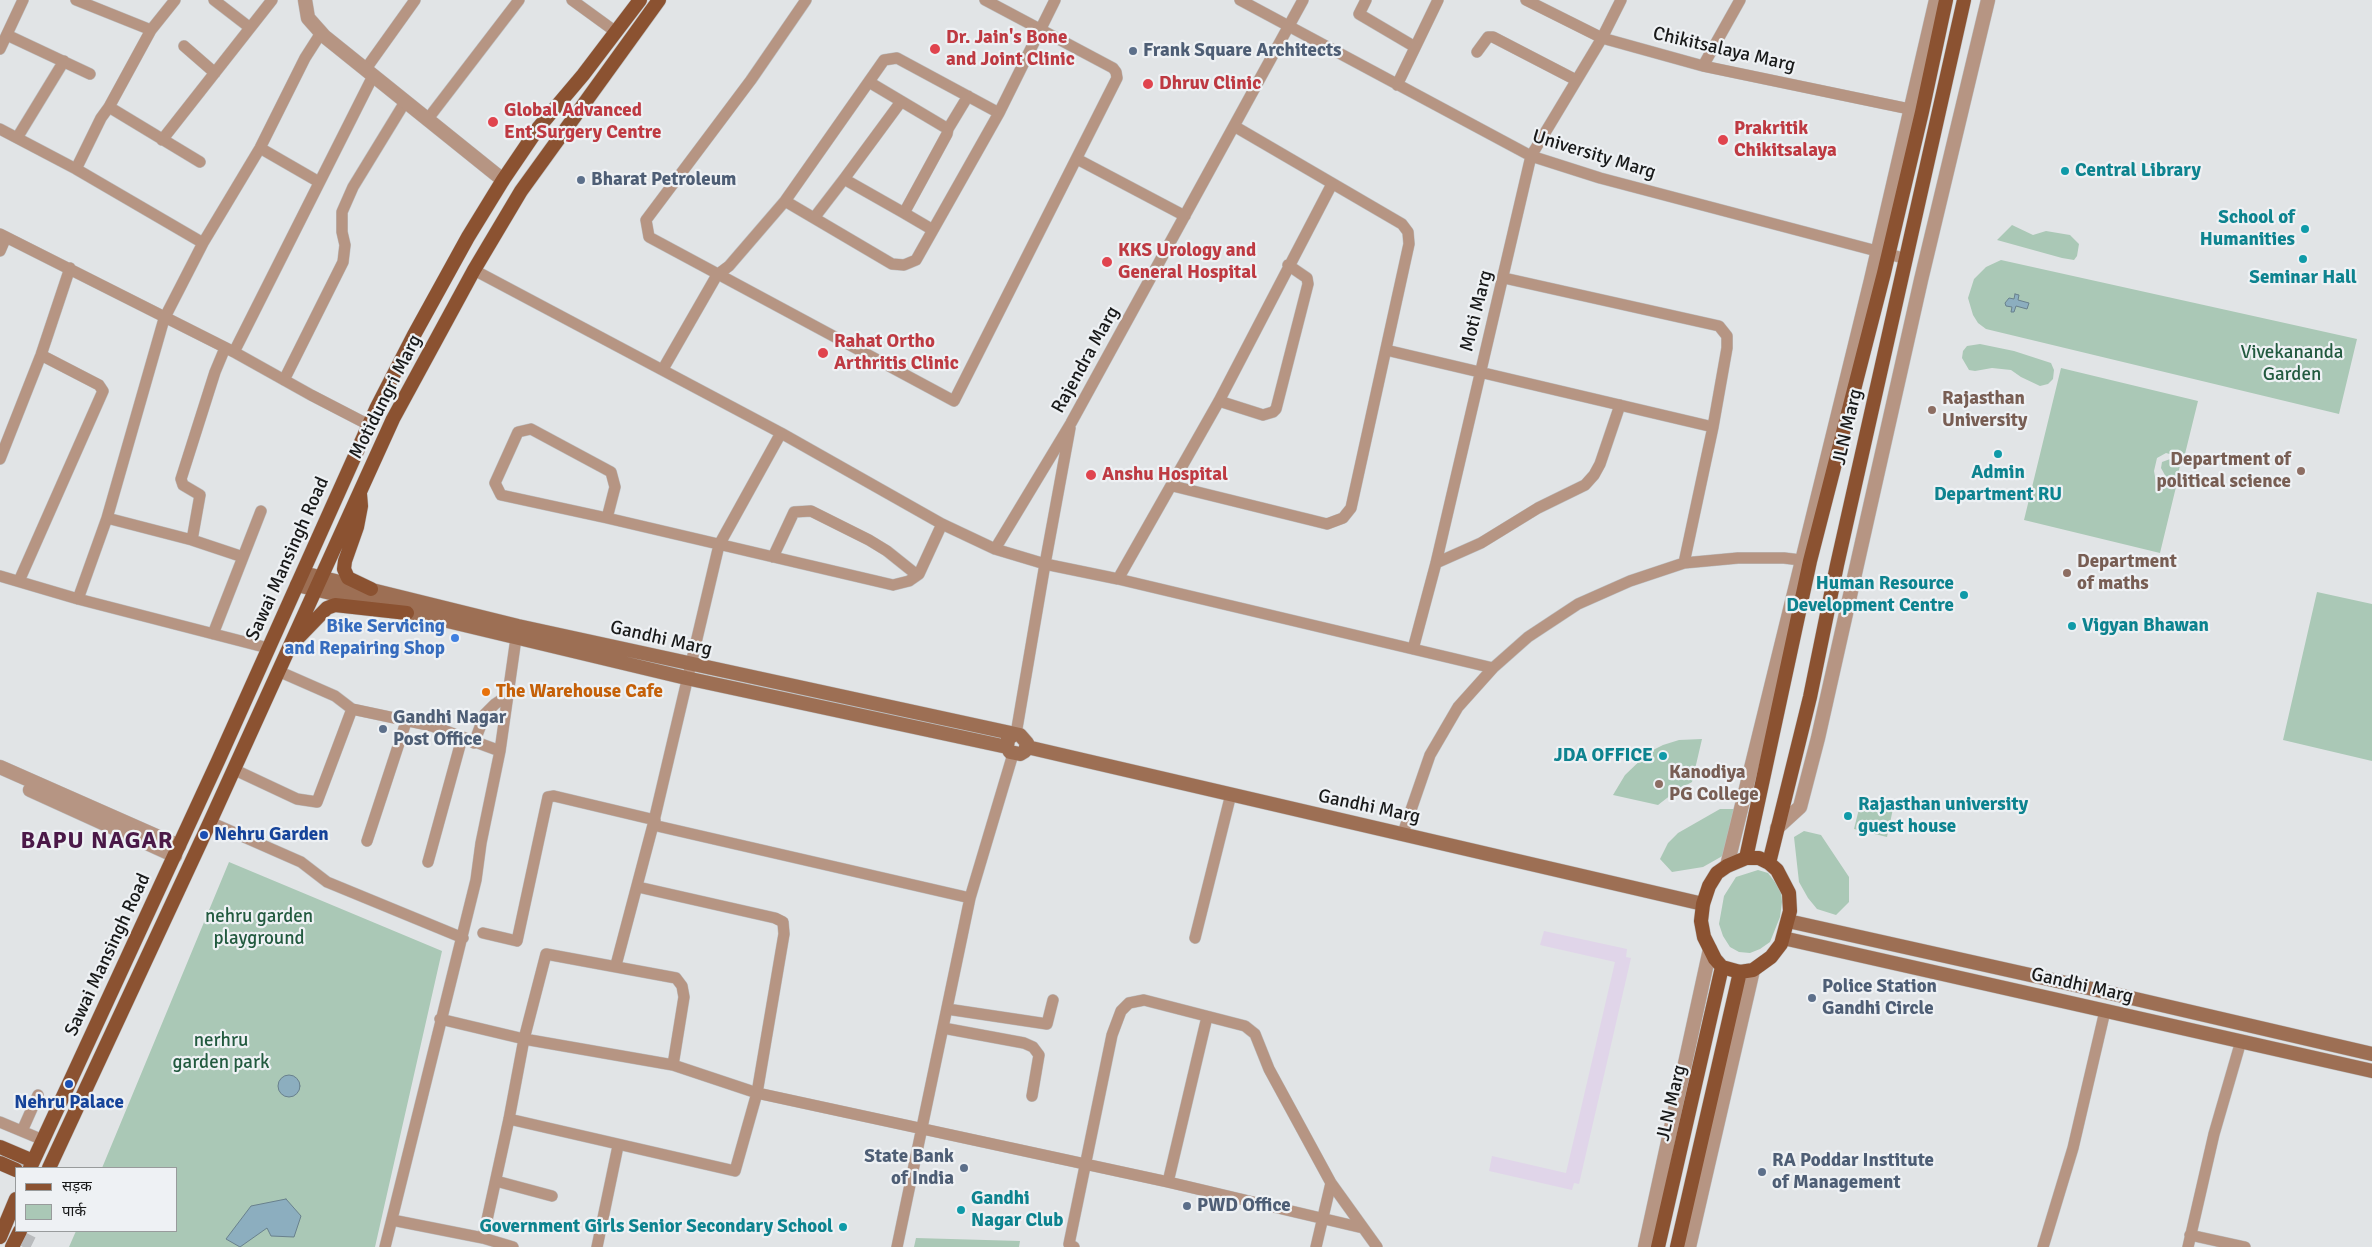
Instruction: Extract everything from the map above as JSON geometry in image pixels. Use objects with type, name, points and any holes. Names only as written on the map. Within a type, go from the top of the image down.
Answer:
[{"type":"main road","name":"Sawai Mansingh Road","points":[[31,1165],[177,851],[369,424],[441,286],[503,180],[539,127],[583,75],[640,0]]},
{"type":"main road","name":"Motidungri Marg","points":[[49,1167],[210,822],[319,584],[360,488],[393,419],[474,270],[521,190],[660,0]]},
{"type":"main road","name":"JLN Marg","points":[[1746,858],[1806,561],[1883,253],[1916,110],[1946,0]]},
{"type":"main road","name":"JLN Marg","points":[[1769,863],[1810,697],[1841,546],[1964,0]]},
{"type":"main road","points":[[360,488],[361,506],[359,520],[345,561],[344,572],[348,578],[371,589]]},
{"type":"main road","points":[[300,579],[407,612]]},
{"type":"main road","name":"Gandhi Marg","points":[[319,584],[371,589],[517,632],[690,664],[1012,742],[1020,754],[1027,748],[1231,794],[1364,827],[1403,833],[1703,904]]},
{"type":"main road","points":[[290,645],[327,608],[335,605],[407,612],[517,632],[686,678],[1012,742]]},
{"type":"main road","points":[[1746,858],[1759,858],[1769,863],[1784,880],[1789,893],[1790,911],[1783,938],[1771,957],[1747,971],[1722,967],[1710,949],[1701,921],[1703,904],[1709,886],[1718,873],[1727,866],[1746,858]]},
{"type":"main road","name":"Gandhi Marg","points":[[1788,921],[2372,1054]]},
{"type":"main road","name":"Gandhi Marg","points":[[1783,938],[2372,1071]]},
{"type":"main road","name":"JLN Marg","points":[[1658,1247],[1722,967]]},
{"type":"main road","name":"JLN Marg","points":[[1677,1247],[1747,971]]},
{"type":"main road","points":[[0,1147],[31,1165]]},
{"type":"main road","points":[[0,1163],[15,1170]]},
{"type":"main road","points":[[0,1237],[15,1201]]},
{"type":"main road","points":[[12,1247],[20,1232]]},
{"type":"street","points":[[0,49],[23,0]]},
{"type":"street","points":[[76,0],[98,4],[136,26],[151,30]]},
{"type":"street","points":[[76,170],[101,118],[109,107],[151,30],[175,0]]},
{"type":"street","points":[[214,0],[249,27]]},
{"type":"street","points":[[162,140],[272,0]]},
{"type":"street","points":[[305,0],[308,18],[321,33],[503,180]]},
{"type":"street","points":[[192,540],[200,495],[183,485],[181,478],[215,372],[229,350],[319,182],[369,73],[415,0]]},
{"type":"street","points":[[427,120],[519,0]]},
{"type":"street","points":[[806,0],[751,80],[646,220],[649,237],[954,401],[1116,83],[1116,72],[1113,68],[985,0]]},
{"type":"street","points":[[785,201],[892,264],[904,265],[916,260],[999,113],[1055,0]]},
{"type":"street","name":"University Marg","points":[[1240,0],[1531,156],[1600,178],[1907,258]]},
{"type":"street","name":"Rajendra Marg","points":[[995,549],[1071,423],[1303,0]]},
{"type":"street","points":[[1366,0],[1359,14],[1415,47]]},
{"type":"street","points":[[1397,85],[1438,0]]},
{"type":"street","name":"Chikitsalaya Marg","points":[[1526,0],[1602,38],[1703,66],[1916,110]]},
{"type":"street","name":"Moti Marg","points":[[1413,649],[1436,563],[1531,156],[1602,38],[1621,0]]},
{"type":"street","points":[[1703,66],[1740,0]]},
{"type":"street","points":[[1916,110],[1936,0]]},
{"type":"street","points":[[1777,828],[1800,807],[1818,738],[1921,280],[1988,0]]},
{"type":"street","points":[[574,1],[616,32]]},
{"type":"street","points":[[78,599],[107,518],[164,319],[203,243],[260,148],[305,58],[321,33]]},
{"type":"street","points":[[7,34],[90,74]]},
{"type":"street","points":[[1477,52],[1488,37],[1493,37],[1576,80]]},
{"type":"street","points":[[184,46],[215,73]]},
{"type":"street","points":[[663,369],[717,275],[729,266],[785,201],[884,60],[897,58],[999,113]]},
{"type":"street","points":[[17,138],[64,61]]},
{"type":"street","points":[[869,82],[948,129]]},
{"type":"street","points":[[904,213],[948,129],[968,96]]},
{"type":"street","points":[[284,380],[343,262],[345,246],[342,232],[342,212],[353,187],[405,102]]},
{"type":"street","points":[[814,218],[900,102]]},
{"type":"street","points":[[109,107],[200,162]]},
{"type":"street","points":[[1173,486],[1327,524],[1343,518],[1351,508],[1409,244],[1408,232],[1402,224],[1234,126]]},
{"type":"street","points":[[0,129],[203,243]]},
{"type":"street","points":[[260,148],[319,182]]},
{"type":"street","points":[[1077,159],[1185,216]]},
{"type":"street","points":[[844,179],[933,230]]},
{"type":"street","points":[[1118,579],[1173,486],[1332,184]]},
{"type":"street","points":[[0,250],[3,235],[70,268],[164,319],[229,350],[369,424]]},
{"type":"street","points":[[1219,401],[1264,415],[1276,409],[1308,284],[1307,278],[1288,265]]},
{"type":"street","points":[[0,459],[41,355],[70,268]]},
{"type":"street","points":[[474,270],[781,432],[942,524],[995,549],[1045,564],[1118,579],[1493,668]]},
{"type":"street","points":[[1504,278],[1719,326],[1728,336],[1713,427],[1684,563]]},
{"type":"street","points":[[1386,350],[1713,427]]},
{"type":"street","points":[[19,581],[103,391],[99,385],[41,355]]},
{"type":"street","points":[[1436,563],[1481,543],[1538,508],[1585,485],[1594,475],[1600,464],[1620,405]]},
{"type":"street","points":[[897,1247],[970,898],[1012,742],[1071,423]]},
{"type":"street","points":[[607,518],[615,486],[611,472],[531,429],[518,432],[495,482],[501,495],[607,518],[893,586],[909,581],[917,575],[942,524]]},
{"type":"street","points":[[616,965],[654,822],[686,678],[719,545],[781,432]]},
{"type":"street","points":[[213,634],[261,511]]},
{"type":"street","points":[[773,557],[794,512],[811,511],[875,544],[917,575]]},
{"type":"street","points":[[107,518],[192,540],[243,557]]},
{"type":"street","points":[[1403,833],[1430,755],[1458,708],[1493,668],[1528,637],[1578,604],[1630,581],[1684,563],[1738,558],[1784,558],[1806,561],[1727,866]]},
{"type":"street","points":[[0,576],[78,599],[268,648]]},
{"type":"street","points":[[385,1247],[440,1019],[463,938],[500,751],[517,632]]},
{"type":"street","points":[[278,671],[335,696],[352,709],[432,726],[500,751]]},
{"type":"street","points":[[474,743],[485,714],[507,696]]},
{"type":"street","points":[[233,770],[297,799],[317,802],[352,709]]},
{"type":"street","points":[[367,841],[406,722]]},
{"type":"street","points":[[428,862],[462,738]]},
{"type":"street","points":[[0,767],[177,851]]},
{"type":"street","points":[[0,776],[177,851]]},
{"type":"street","points":[[1195,938],[1231,794]]},
{"type":"street","points":[[483,933],[517,941],[548,797],[554,796],[970,898]]},
{"type":"street","points":[[210,822],[301,862],[327,882],[463,938]]},
{"type":"street","points":[[509,1120],[735,1171],[757,1093],[784,934],[783,922],[775,918],[638,887]]},
{"type":"street","points":[[1645,1247],[1710,949]]},
{"type":"street","points":[[483,1238],[509,1120],[524,1038],[546,954],[616,965],[676,978],[682,986],[684,997],[673,1065]]},
{"type":"street","points":[[1690,1247],[1747,971]]},
{"type":"street","points":[[947,1009],[1047,1024],[1053,1000]]},
{"type":"street","points":[[1074,1247],[1069,1244],[1112,1035],[1121,1011],[1129,1003],[1144,1000],[1245,1026],[1256,1034],[1270,1069],[1331,1183],[1377,1247]]},
{"type":"street","points":[[2043,1247],[2073,1148],[2105,1010]]},
{"type":"street","points":[[1168,1182],[1207,1017]]},
{"type":"street","points":[[440,1019],[524,1038],[673,1065],[757,1093],[1168,1182],[1363,1228]]},
{"type":"street","points":[[943,1028],[1033,1047],[1039,1056],[1032,1096]]},
{"type":"street","points":[[2188,1247],[2214,1134],[2242,1041]]},
{"type":"street","points":[[22,1131],[38,1095]]},
{"type":"street","points":[[0,1122],[43,1140]]},
{"type":"street","points":[[598,1247],[618,1146]]},
{"type":"street","points":[[496,1181],[552,1196]]},
{"type":"street","points":[[1316,1247],[1331,1183]]},
{"type":"street","points":[[392,1220],[483,1238],[513,1247]]},
{"type":"street","points":[[2190,1235],[2246,1247]]},
{"type":"shaded area","points":[[1544,931],[1627,949],[1626,957],[1631,958],[1579,1184],[1574,1183],[1572,1190],[1489,1171],[1492,1156],[1566,1173],[1615,962],[1540,945]]},
{"type":"green space","points":[[2012,225],[2033,235],[2046,231],[2070,235],[2079,244],[2077,256],[2074,260],[2062,258],[1997,240]]},
{"type":"green space","name":"Vivekananda Garden","points":[[2001,260],[2357,339],[2339,414],[1986,329],[1978,323],[1973,315],[1968,298],[1974,279],[1986,267]]},
{"type":"green space","points":[[1980,344],[2014,351],[2051,363],[2054,370],[2053,379],[2048,384],[2040,386],[2011,370],[1992,368],[1975,371],[1969,370],[1962,358],[1963,351],[1967,346]]},
{"type":"green space","points":[[2061,368],[2198,401],[2184,458],[2166,453],[2157,458],[2154,471],[2156,482],[2176,487],[2160,553],[2024,520]]},
{"type":"green space","points":[[2173,458],[2181,461],[2177,479],[2166,477],[2161,468],[2162,462]]},
{"type":"green space","points":[[2317,592],[2372,604],[2372,761],[2283,740]]},
{"type":"green space","points":[[1702,739],[1692,782],[1676,791],[1658,805],[1613,795],[1625,775],[1649,752],[1679,740]]},
{"type":"green space","points":[[1862,797],[1894,804],[1887,837],[1854,829]]},
{"type":"green space","points":[[1720,809],[1738,809],[1726,854],[1703,867],[1672,872],[1660,859],[1668,843],[1678,833]]},
{"type":"green space","points":[[1804,831],[1821,835],[1849,877],[1849,902],[1836,915],[1817,909],[1799,882],[1794,837]]},
{"type":"green space","points":[[229,862],[442,951],[375,1247],[69,1247],[76,1232],[178,1232],[178,1167],[102,1167]]},
{"type":"green space","points":[[1758,870],[1768,873],[1781,890],[1780,917],[1770,942],[1750,953],[1739,952],[1730,947],[1723,936],[1719,924],[1724,896],[1736,877]]},
{"type":"green space","points":[[916,1238],[1020,1241],[1019,1247],[914,1247]]},
{"type":"water","points":[[2015,294],[2019,295],[2018,300],[2029,303],[2027,309],[2016,306],[2014,312],[2011,312],[2012,307],[2006,306],[2005,303],[2009,298],[2014,299]]},
{"type":"water","points":[[289,1075],[297,1078],[300,1086],[297,1094],[289,1097],[281,1094],[278,1086],[281,1078]]},
{"type":"water","points":[[286,1199],[301,1216],[294,1237],[271,1236],[267,1228],[240,1247],[226,1239],[251,1206]]},
{"type":"tunnel","points":[[0,1156],[25,1167]]},
{"type":"tunnel","points":[[23,1247],[30,1232]]},
{"type":"place","name":"Dr. Jain's Bone and Joint Clinic","points":[[935,49]]},
{"type":"place","name":"Frank Square Architects","points":[[1133,51]]},
{"type":"place","name":"Dhruv Clinic","points":[[1148,84]]},
{"type":"place","name":"Global Advanced Ent Surgery Centre","points":[[493,122]]},
{"type":"place","name":"Prakritik Chikitsalaya","points":[[1723,140]]},
{"type":"place","name":"Central Library","points":[[2065,171]]},
{"type":"place","name":"Bharat Petroleum","points":[[581,180]]},
{"type":"place","name":"School of Humanities","points":[[2305,229]]},
{"type":"place","name":"Seminar Hall","points":[[2303,259]]},
{"type":"place","name":"KKS Urology and General Hospital","points":[[1107,262]]},
{"type":"place","name":"Rahat Ortho Arthritis Clinic","points":[[823,353]]},
{"type":"place","name":"Rajasthan University","points":[[1932,410]]},
{"type":"place","name":"Admin Department RU","points":[[1998,454]]},
{"type":"place","name":"Department of political science","points":[[2301,471]]},
{"type":"place","name":"Anshu Hospital","points":[[1091,475]]},
{"type":"place","name":"Department of maths","points":[[2067,573]]},
{"type":"place","name":"Human Resource Development Centre","points":[[1964,595]]},
{"type":"place","name":"Vigyan Bhawan","points":[[2072,626]]},
{"type":"place","name":"Bike Servicing and Repairing Shop","points":[[455,638]]},
{"type":"place","name":"The Warehouse Cafe","points":[[486,692]]},
{"type":"place","name":"Gandhi Nagar Post Office","points":[[383,729]]},
{"type":"place","name":"JDA OFFICE","points":[[1663,756]]},
{"type":"place","name":"Kanodiya PG College","points":[[1659,784]]},
{"type":"place","name":"Rajasthan university guest house","points":[[1848,816]]},
{"type":"place","name":"Nehru Garden","points":[[204,835]]},
{"type":"place","name":"Police Station Gandhi Circle","points":[[1812,998]]},
{"type":"place","name":"Nehru Palace","points":[[69,1084]]},
{"type":"place","name":"State Bank of India","points":[[964,1168]]},
{"type":"place","name":"RA Poddar Institute of Management","points":[[1762,1172]]},
{"type":"place","name":"PWD Office","points":[[1187,1206]]},
{"type":"place","name":"Gandhi Nagar Club","points":[[961,1210]]},
{"type":"place","name":"Government Girls Senior Secondary School","points":[[843,1227]]},
{"type":"district","name":"BAPU NAGAR","points":[[97,842]]},
{"type":"park label","name":"nehru garden playground","points":[[259,928]]},
{"type":"park label","name":"nerhru garden park","points":[[221,1052]]}]
